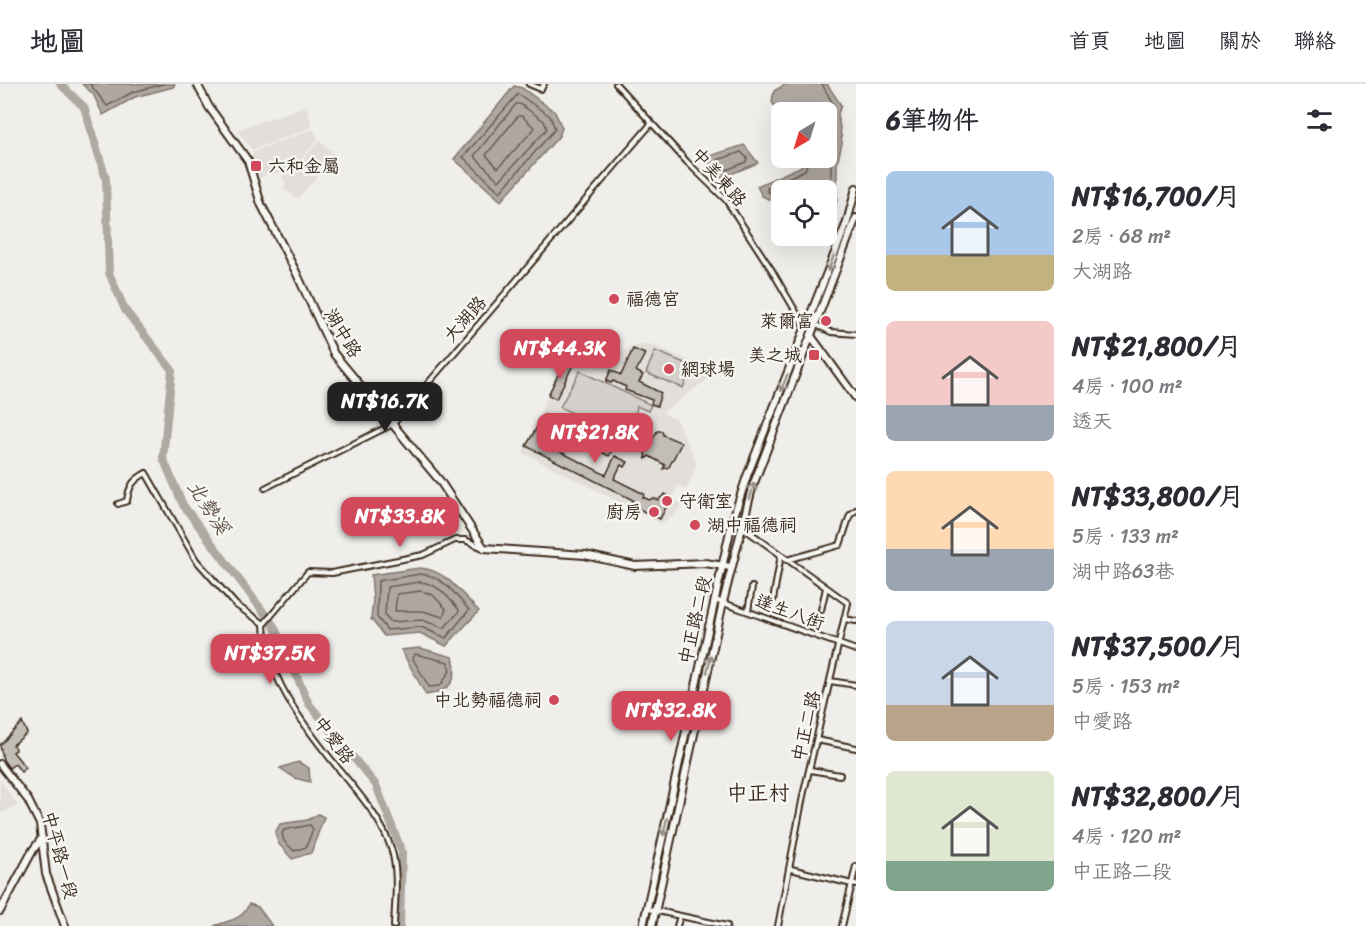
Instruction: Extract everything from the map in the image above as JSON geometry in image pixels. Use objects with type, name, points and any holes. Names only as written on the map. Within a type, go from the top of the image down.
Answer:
[{"type":"main road","name":"湖中路","points":[[197,84],[209,107],[248,161],[261,204],[334,354],[440,481],[484,548]]},
{"type":"main road","name":"中正路二段","points":[[643,926],[732,522],[747,476],[853,204],[856,188]]},
{"type":"main road","name":"中正路二段","points":[[652,926],[741,526],[752,488],[856,218]]},
{"type":"main road","points":[[806,329],[856,398]]},
{"type":"main road","points":[[484,548],[585,555],[635,566],[705,563],[731,567]]},
{"type":"main road","name":"中平路一段","points":[[0,764],[28,800],[40,824],[47,880],[65,926]]},
{"type":"main road","points":[[0,911],[33,850],[42,838]]},
{"type":"street","points":[[529,84],[541,89],[544,84]]},
{"type":"street","name":"中美東路","points":[[616,84],[651,124],[726,200],[771,269],[806,329]]},
{"type":"street","name":"大湖路","points":[[265,488],[393,424],[651,124]]},
{"type":"street","points":[[816,325],[831,332],[856,334]]},
{"type":"street","points":[[118,504],[127,501],[128,490],[135,479],[146,473],[196,560],[236,605],[264,624],[308,572],[332,573],[423,555],[455,540],[465,540],[484,548]]},
{"type":"street","points":[[787,560],[840,545],[850,515],[856,510]]},
{"type":"street","points":[[741,526],[826,588],[821,610]]},
{"type":"street","points":[[773,600],[781,555]]},
{"type":"street","points":[[748,611],[752,587]]},
{"type":"street","name":"中正二路","points":[[778,926],[848,603],[826,588]]},
{"type":"street","name":"達生八街","points":[[715,600],[856,650]]},
{"type":"street","points":[[844,619],[856,621]]},
{"type":"street","name":"中愛路","points":[[264,624],[272,666],[310,734],[362,798],[390,845],[395,872],[394,926]]},
{"type":"street","points":[[830,681],[856,685]]},
{"type":"street","points":[[817,740],[856,748]]},
{"type":"street","points":[[810,770],[840,775]]},
{"type":"street","points":[[842,926],[854,884],[856,866]]},
{"type":"street","points":[[790,869],[854,884]]},
{"type":"street","points":[[648,909],[727,926]]},
{"type":"street","points":[[677,926],[680,916]]},
{"type":"shaded area","points":[[306,106],[313,127],[252,150],[237,130]]},
{"type":"shaded area","name":"六和金屬","points":[[313,129],[318,139],[301,160],[282,172],[259,177],[252,152]]},
{"type":"shaded area","points":[[319,140],[336,155],[298,199],[283,189],[286,184],[281,174],[301,162]]},
{"type":"shaded area","points":[[650,344],[717,372],[662,413],[676,419],[697,463],[686,491],[679,485],[674,493],[673,498],[682,504],[675,515],[661,523],[523,453],[563,360],[587,351],[605,364],[632,346]]},
{"type":"shaded area","name":"網球場","points":[[655,351],[692,366],[683,388],[646,373]]},
{"type":"shaded area","points":[[580,371],[651,405],[648,411],[637,406],[634,423],[624,431],[634,438],[632,442],[612,433],[630,443],[626,450],[598,434],[601,427],[560,407]]},
{"type":"shaded area","points":[[0,780],[18,805],[0,814]]},
{"type":"water","points":[[82,84],[175,84],[173,87],[135,97],[103,115],[93,94]]},
{"type":"water","points":[[786,84],[827,84],[841,105],[838,114],[842,143],[837,164],[837,102],[772,102],[774,91]]},
{"type":"water","points":[[514,86],[522,88],[555,112],[562,128],[559,136],[501,201],[454,159]]},
{"type":"water","points":[[744,145],[758,163],[721,178],[703,158]]},
{"type":"water","points":[[798,168],[837,168],[837,180],[771,180],[771,200],[762,196],[757,186]]},
{"type":"water","points":[[420,568],[446,578],[479,611],[446,646],[420,633],[384,636],[371,619],[373,599],[371,575]]},
{"type":"water","points":[[420,648],[453,657],[455,672],[447,688],[426,695],[401,650]]},
{"type":"water","points":[[298,762],[309,768],[310,782],[295,778],[280,768]]},
{"type":"water","points":[[318,814],[324,817],[311,853],[292,859],[278,843],[275,833],[280,824],[308,820]]},
{"type":"water","points":[[249,904],[258,907],[272,926],[214,926],[239,917]]},
{"type":"building","points":[[633,349],[645,354],[636,371],[643,375],[639,382],[661,393],[657,406],[651,404],[652,400],[625,390],[626,387],[613,381],[611,383],[606,381],[611,370],[621,375]]},
{"type":"building","points":[[565,361],[573,365],[556,399],[548,395]]},
{"type":"building","points":[[544,415],[551,419],[552,416],[584,432],[588,424],[597,429],[593,436],[614,447],[609,456],[548,425],[539,441],[606,475],[615,456],[628,462],[625,467],[621,465],[614,479],[644,494],[643,497],[649,500],[653,498],[658,500],[665,494],[671,498],[660,519],[630,505],[633,500],[526,446]]},
{"type":"building","points":[[657,431],[662,431],[663,435],[681,444],[669,467],[663,469],[665,465],[649,456],[646,459],[645,454]]},
{"type":"building","points":[[22,722],[27,733],[13,745],[16,750],[13,752],[26,768],[21,772],[15,764],[9,768],[3,760],[0,745]]},
{"type":"waterway","name":"北勢溪","points":[[60,84],[84,107],[106,179],[109,273],[125,310],[172,370],[163,458],[183,505],[274,626],[309,704],[376,785],[402,852],[400,926]]},
{"type":"place","name":"六和金屬","points":[[256,166]]},
{"type":"place","name":"福德宫","points":[[614,299]]},
{"type":"place","name":"萊爾富","points":[[826,321]]},
{"type":"place","name":"美之城","points":[[814,355]]},
{"type":"place","name":"網球場","points":[[669,369]]},
{"type":"place","name":"守衛室","points":[[667,501]]},
{"type":"place","name":"廚房","points":[[654,512]]},
{"type":"place","name":"湖中福德祠","points":[[695,525]]},
{"type":"place","name":"中北勢福德祠","points":[[554,700]]},
{"type":"district","name":"中正村","points":[[758,793]]}]
